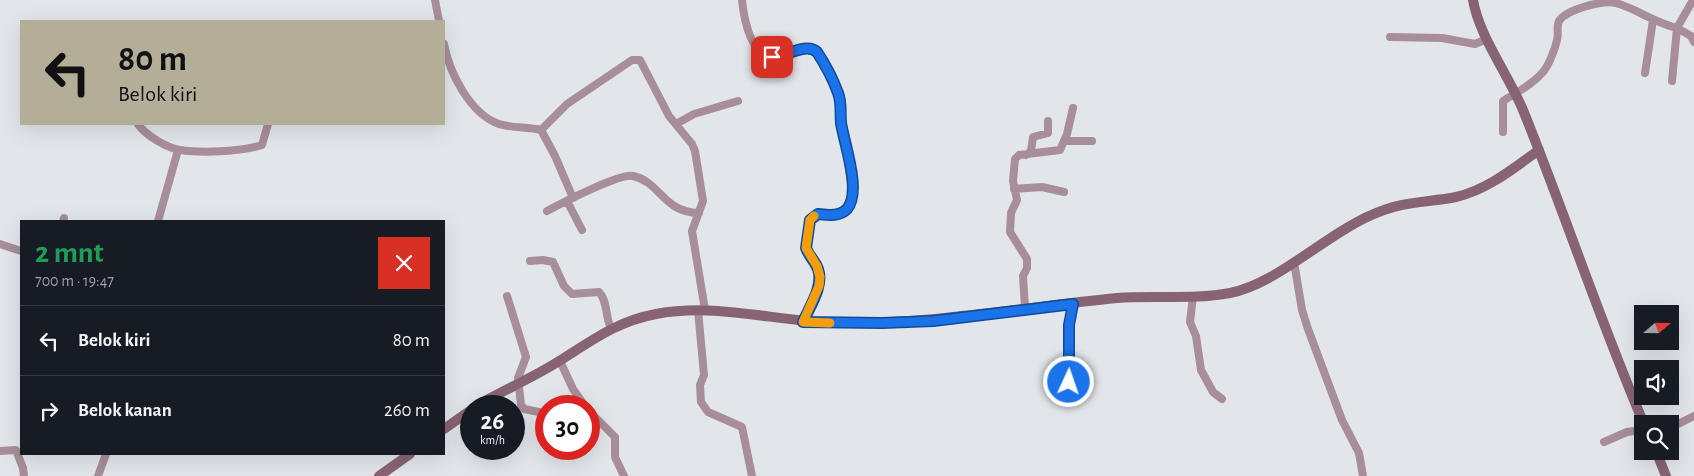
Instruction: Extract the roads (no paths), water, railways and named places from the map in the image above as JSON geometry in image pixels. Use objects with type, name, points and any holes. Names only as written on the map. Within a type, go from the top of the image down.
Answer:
[{"type":"street","points":[[435,0],[439,20]]},
{"type":"street","points":[[742,0],[744,14],[753,42],[763,53],[778,57],[805,49],[814,49],[838,94],[852,190],[850,204],[842,213],[818,214],[810,220],[806,248],[817,266],[820,277],[819,286],[803,322]]},
{"type":"street","points":[[1473,0],[1479,24],[1517,95],[1616,359],[1640,415]]},
{"type":"street","points":[[1672,81],[1677,28],[1693,0]]},
{"type":"street","points":[[1503,132],[1502,104],[1517,95],[1545,70],[1557,43],[1559,21],[1576,11],[1595,3],[1615,2],[1653,20],[1677,28],[1691,36],[1694,42]]},
{"type":"street","points":[[1645,72],[1653,20]]},
{"type":"street","points":[[1390,37],[1442,38],[1475,44],[1486,39]]},
{"type":"street","points":[[445,48],[449,63],[464,90],[485,116],[501,124],[541,130]]},
{"type":"street","points":[[541,130],[567,104],[636,59],[642,62],[661,102],[695,152],[702,187],[702,202],[692,231],[702,310],[704,375],[700,385],[701,402],[708,412],[742,427],[752,476]]},
{"type":"street","points":[[676,124],[694,114],[738,101]]},
{"type":"street","points":[[1024,308],[1023,276],[1027,268],[1027,260],[1010,232],[1012,214],[1017,200],[1014,189],[1015,159],[1019,155],[1056,152],[1060,150],[1065,141],[1073,108]]},
{"type":"street","points":[[1026,154],[1031,151],[1033,137],[1048,133],[1048,121]]},
{"type":"street","points":[[139,125],[146,134],[178,150],[212,150],[260,146],[265,139],[268,125]]},
{"type":"street","points":[[541,130],[555,156],[582,230]]},
{"type":"street","points":[[1065,141],[1092,141]]},
{"type":"street","points":[[158,220],[178,150]]},
{"type":"street","points":[[498,395],[560,361],[611,328],[624,322],[658,313],[702,310],[764,314],[803,322],[882,323],[933,321],[1024,308],[1118,298],[1193,296],[1235,292],[1261,281],[1294,262],[1355,222],[1385,209],[1412,202],[1457,197],[1475,191],[1499,179],[1539,150]]},
{"type":"street","points":[[547,211],[614,178],[634,176],[651,186],[679,211],[699,213]]},
{"type":"street","points":[[1014,189],[1042,187],[1064,192]]},
{"type":"street","points":[[0,244],[20,251]]},
{"type":"street","points":[[530,261],[543,260],[553,262],[564,286],[572,294],[599,292],[605,304],[605,315],[611,328]]},
{"type":"street","points":[[1294,262],[1302,310],[1308,329],[1342,420],[1359,453],[1363,476]]},
{"type":"street","points":[[507,296],[526,357],[518,378],[522,407],[535,411]]},
{"type":"street","points":[[1193,296],[1190,322],[1196,336],[1201,370],[1213,392],[1222,399]]},
{"type":"street","points":[[1069,382],[1069,325],[1073,304]]},
{"type":"street","points":[[560,361],[577,395]]},
{"type":"street","points":[[1679,424],[1694,416]]},
{"type":"street","points":[[445,428],[460,418]]},
{"type":"street","points":[[600,422],[615,437],[615,457],[624,476]]},
{"type":"street","points":[[1604,442],[1627,432],[1634,431]]},
{"type":"street","points":[[0,451],[16,450],[24,476]]},
{"type":"street","points":[[98,476],[106,455]]},
{"type":"street","points":[[379,476],[390,472],[409,455]]},
{"type":"street","points":[[1660,460],[1666,476]]}]
